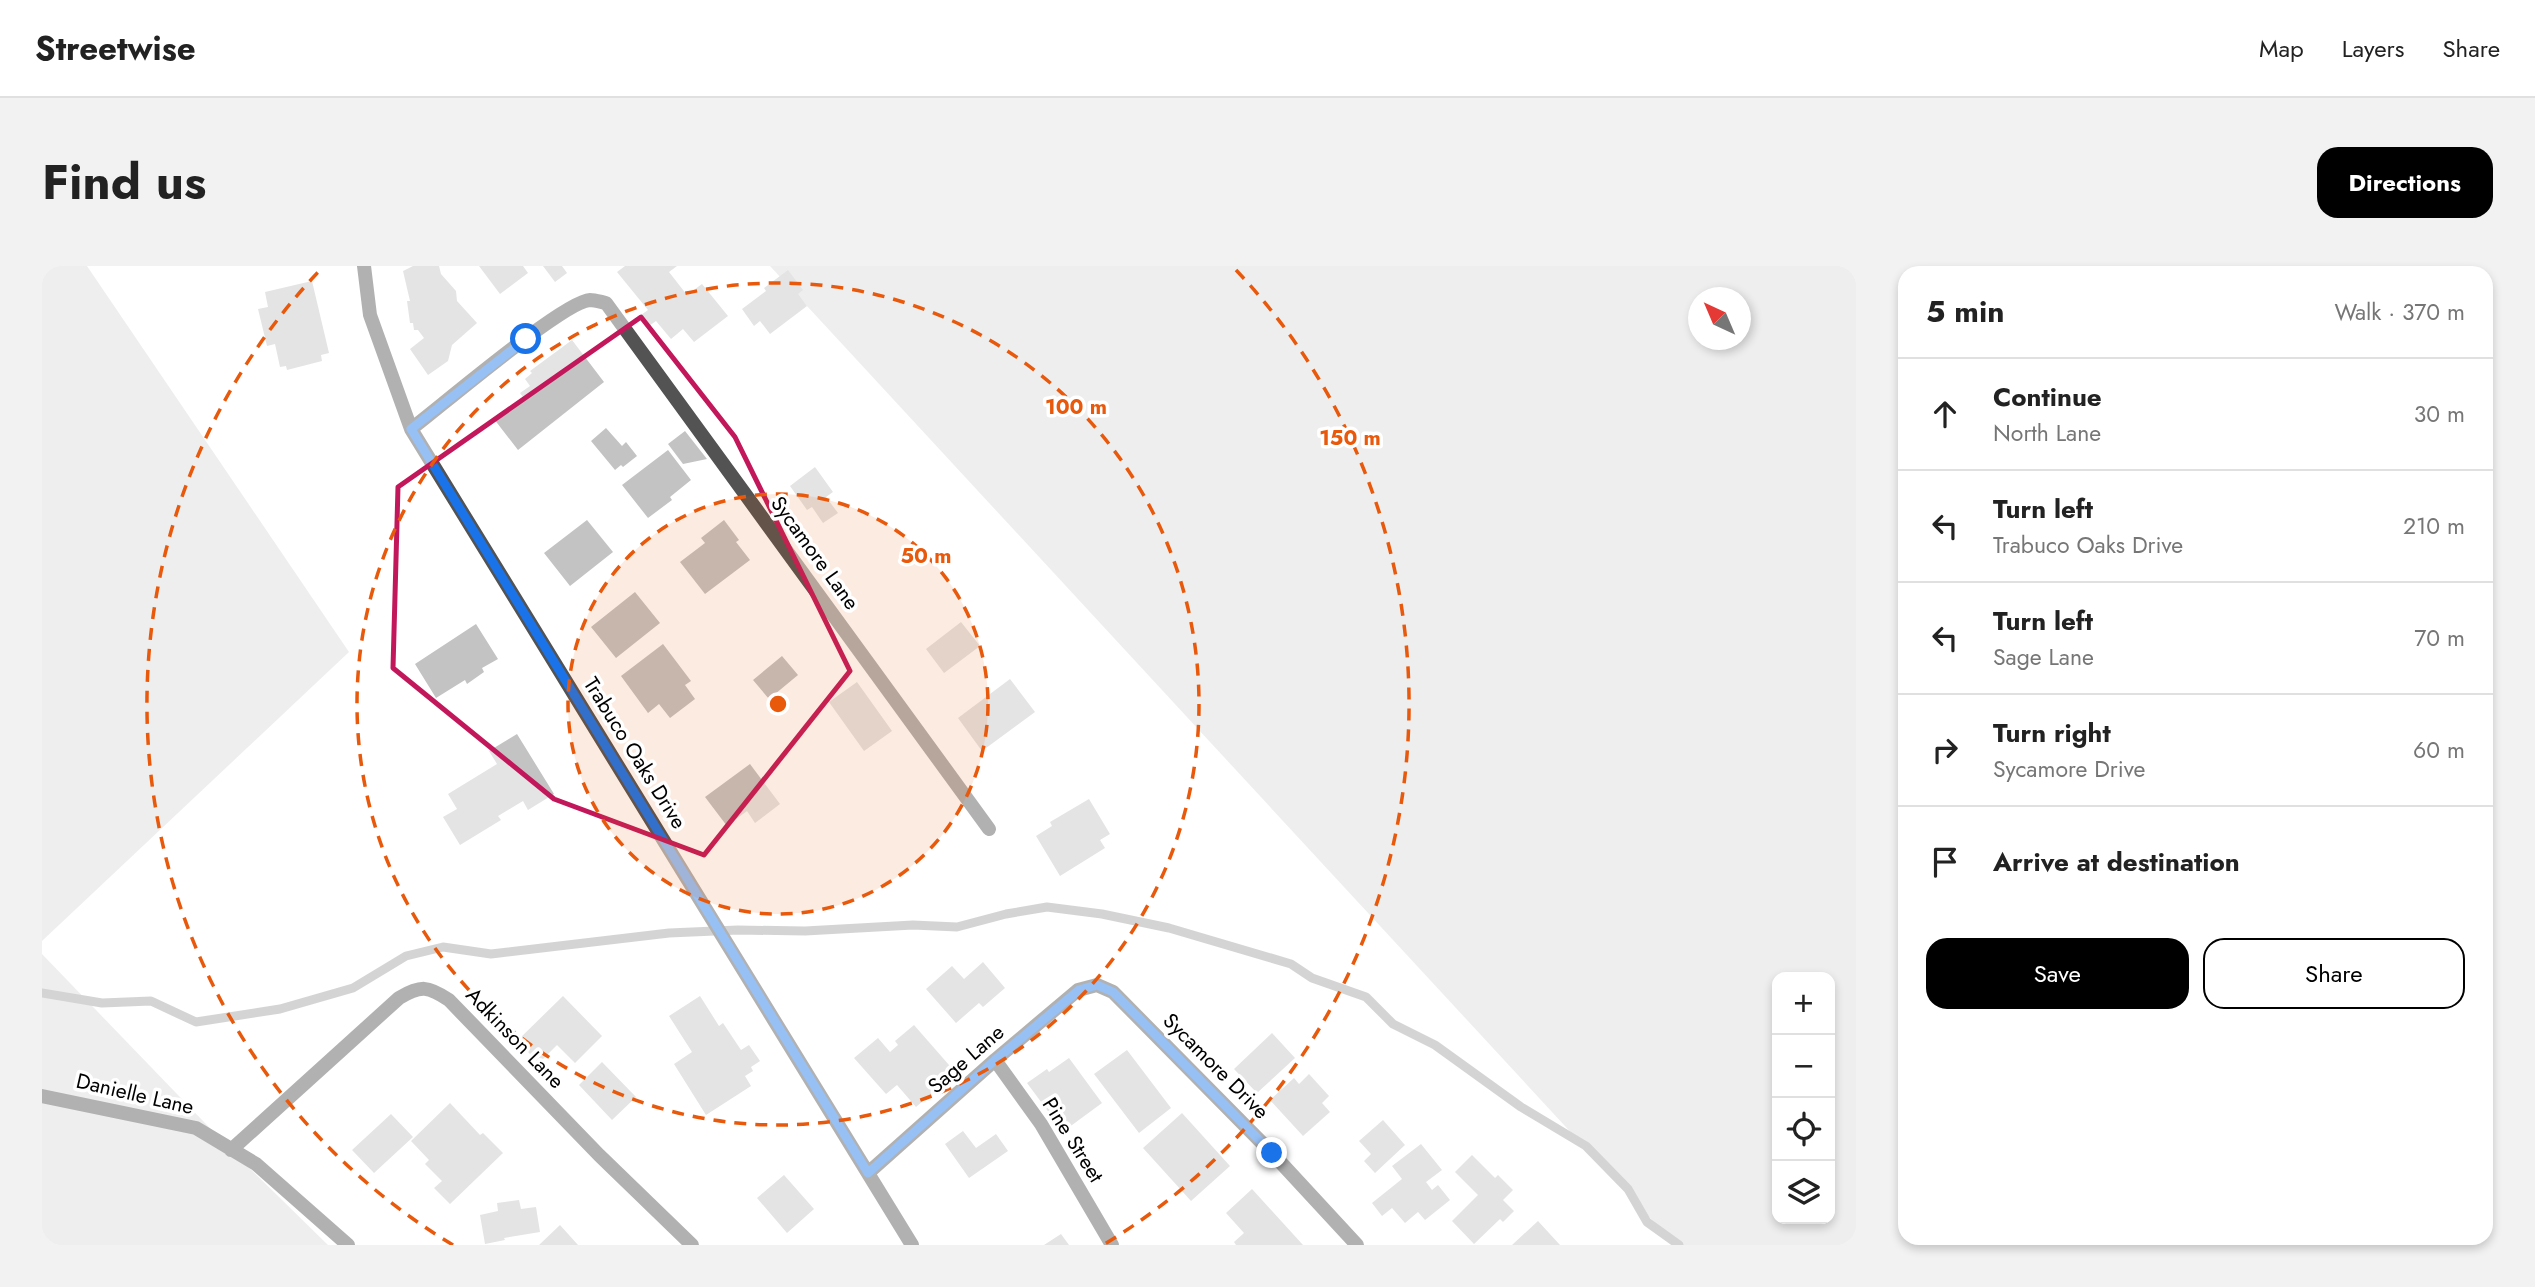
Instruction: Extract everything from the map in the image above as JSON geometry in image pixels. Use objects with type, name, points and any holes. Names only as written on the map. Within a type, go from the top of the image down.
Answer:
[{"type":"street","name":"Trabuco Oaks Drive","points":[[364,266],[370,315],[411,429],[912,1245]]},
{"type":"street","name":"Sycamore Lane","points":[[411,429],[526,339],[575,305],[589,300],[606,303],[989,830]]},
{"type":"street","name":"Sage Lane","points":[[868,1173],[995,1060],[1079,990],[1097,985]]},
{"type":"street","name":"Sycamore Drive","points":[[1097,985],[1113,992],[1272,1153],[1357,1245]]},
{"type":"street","name":"Adkinson Lane","points":[[232,1150],[399,998],[415,988],[432,989],[449,1000],[599,1155],[692,1245]]},
{"type":"street","name":"Pine Street","points":[[995,1060],[1041,1124],[1112,1245]]},
{"type":"street","name":"Danielle Lane","points":[[42,1096],[196,1128],[256,1164],[348,1245]]},
{"type":"highlighted area","points":[[641,317],[735,437],[850,671],[704,855],[554,799],[393,668],[398,487]]},
{"type":"shaded area","points":[[42,266],[87,266],[349,652],[42,941]]},
{"type":"shaded area","points":[[770,266],[1856,266],[1856,1245],[1675,1245]]},
{"type":"shaded area","points":[[42,954],[231,1150],[328,1245],[42,1245]]},
{"type":"building","points":[[413,266],[439,266],[441,274],[456,291],[457,301],[477,323],[452,345],[448,361],[428,375],[410,349],[424,338],[418,330],[414,330],[413,323],[410,323],[407,301],[410,301],[403,271]]},
{"type":"building","points":[[479,266],[523,266],[528,273],[500,294]]},
{"type":"building","points":[[543,266],[562,266],[567,273],[555,282]]},
{"type":"building","points":[[625,266],[677,266],[669,272],[687,295],[702,284],[728,316],[694,342],[683,329],[671,339],[656,321],[649,326],[641,315],[648,310],[617,272]]},
{"type":"building","points":[[788,270],[803,290],[798,294],[807,306],[770,334],[760,321],[754,326],[742,309]]},
{"type":"building","points":[[312,281],[329,353],[321,355],[322,361],[287,370],[286,366],[280,367],[275,344],[267,346],[258,309],[268,307],[265,292]]},
{"type":"building","points":[[572,340],[604,382],[518,450],[494,419],[523,397],[520,393],[530,386],[525,379],[532,373],[530,371]]},
{"type":"building","points":[[606,428],[622,446],[626,442],[637,456],[615,470],[591,441]]},
{"type":"building","points":[[685,431],[707,459],[683,464],[668,444]]},
{"type":"building","points":[[668,450],[691,480],[670,497],[672,500],[648,518],[622,485]]},
{"type":"building","points":[[815,467],[833,492],[826,497],[838,513],[823,523],[812,507],[807,510],[790,486]]},
{"type":"building","points":[[587,520],[613,552],[570,586],[544,553]]},
{"type":"building","points":[[724,520],[750,560],[705,594],[680,562],[705,543],[701,538]]},
{"type":"building","points":[[635,592],[660,623],[616,658],[591,627]]},
{"type":"building","points":[[961,622],[980,646],[944,673],[926,649]]},
{"type":"building","points":[[476,624],[498,659],[482,668],[484,672],[467,684],[465,680],[436,698],[415,664]]},
{"type":"building","points":[[663,644],[691,681],[685,685],[695,699],[670,718],[659,704],[648,713],[621,676]]},
{"type":"building","points":[[782,656],[798,675],[769,699],[753,680]]},
{"type":"building","points":[[1010,679],[1035,712],[982,751],[958,718]]},
{"type":"building","points":[[857,682],[892,731],[864,751],[829,702]]},
{"type":"building","points":[[517,734],[554,794],[528,810],[523,801],[498,816],[501,820],[460,845],[443,817],[457,809],[448,794],[497,764],[489,751]]},
{"type":"building","points":[[750,764],[780,804],[755,823],[747,811],[727,826],[705,797]]},
{"type":"building","points":[[1089,799],[1110,834],[1100,840],[1105,848],[1060,876],[1036,836],[1052,826],[1050,822]]},
{"type":"building","points":[[983,962],[1005,988],[983,1007],[979,1003],[956,1023],[926,989],[952,966],[964,979]]},
{"type":"building","points":[[563,996],[602,1036],[575,1063],[557,1045],[539,1063],[517,1041]]},
{"type":"building","points":[[700,996],[719,1026],[723,1023],[741,1050],[749,1045],[760,1061],[751,1067],[753,1071],[745,1076],[751,1086],[706,1115],[674,1064],[692,1052],[669,1016]]},
{"type":"building","points":[[914,1025],[956,1073],[916,1107],[897,1085],[886,1094],[854,1058],[878,1038],[890,1052],[898,1045],[895,1041]]},
{"type":"building","points":[[1272,1033],[1295,1058],[1257,1093],[1234,1069]]},
{"type":"building","points":[[1127,1050],[1171,1108],[1139,1133],[1094,1074]]},
{"type":"building","points":[[1069,1058],[1102,1103],[1068,1128],[1061,1118],[1056,1122],[1027,1083]]},
{"type":"building","points":[[602,1062],[636,1097],[612,1120],[579,1085]]},
{"type":"building","points":[[1309,1074],[1329,1096],[1322,1103],[1330,1112],[1303,1136],[1270,1100],[1294,1078],[1299,1084]]},
{"type":"building","points":[[450,1103],[480,1135],[483,1133],[503,1153],[450,1204],[434,1188],[442,1181],[425,1164],[429,1160],[411,1141]]},
{"type":"building","points":[[1182,1113],[1230,1166],[1191,1201],[1143,1148]]},
{"type":"building","points":[[391,1114],[413,1137],[374,1173],[352,1150]]},
{"type":"building","points":[[1383,1120],[1405,1145],[1375,1173],[1364,1161],[1371,1154],[1359,1141]]},
{"type":"building","points":[[963,1131],[976,1148],[996,1134],[1008,1151],[969,1178],[945,1144]]},
{"type":"building","points":[[1421,1144],[1442,1170],[1426,1182],[1432,1190],[1438,1185],[1450,1200],[1425,1220],[1418,1212],[1405,1223],[1392,1208],[1382,1216],[1372,1203],[1402,1179],[1392,1166]]},
{"type":"building","points":[[1472,1155],[1495,1178],[1498,1175],[1513,1190],[1503,1200],[1514,1211],[1503,1222],[1500,1219],[1474,1244],[1452,1221],[1478,1195],[1455,1172]]},
{"type":"building","points":[[784,1175],[814,1209],[787,1233],[757,1198]]},
{"type":"building","points":[[1252,1189],[1303,1245],[1236,1245],[1234,1242],[1244,1233],[1226,1213]]},
{"type":"building","points":[[519,1200],[521,1209],[536,1207],[540,1232],[485,1244],[480,1215],[498,1211],[497,1203]]},
{"type":"building","points":[[1538,1221],[1560,1245],[1512,1245]]},
{"type":"building","points":[[560,1225],[578,1245],[539,1245]]},
{"type":"building","points":[[1061,1234],[1069,1245],[1044,1245]]},
{"type":"waterway","points":[[42,993],[102,1003],[151,1001],[196,1022],[280,1009],[353,988],[406,956],[443,947],[491,954],[669,933],[805,931],[913,925],[957,927],[1047,907],[1102,914],[1169,928],[1291,964],[1312,978],[1366,997],[1393,1024],[1435,1045],[1521,1107],[1586,1146],[1628,1189],[1647,1222],[1679,1245]]},
{"type":"route","points":[[526,339],[411,429],[868,1173],[995,1060],[1079,990],[1097,985],[1113,992],[1272,1153]]}]
